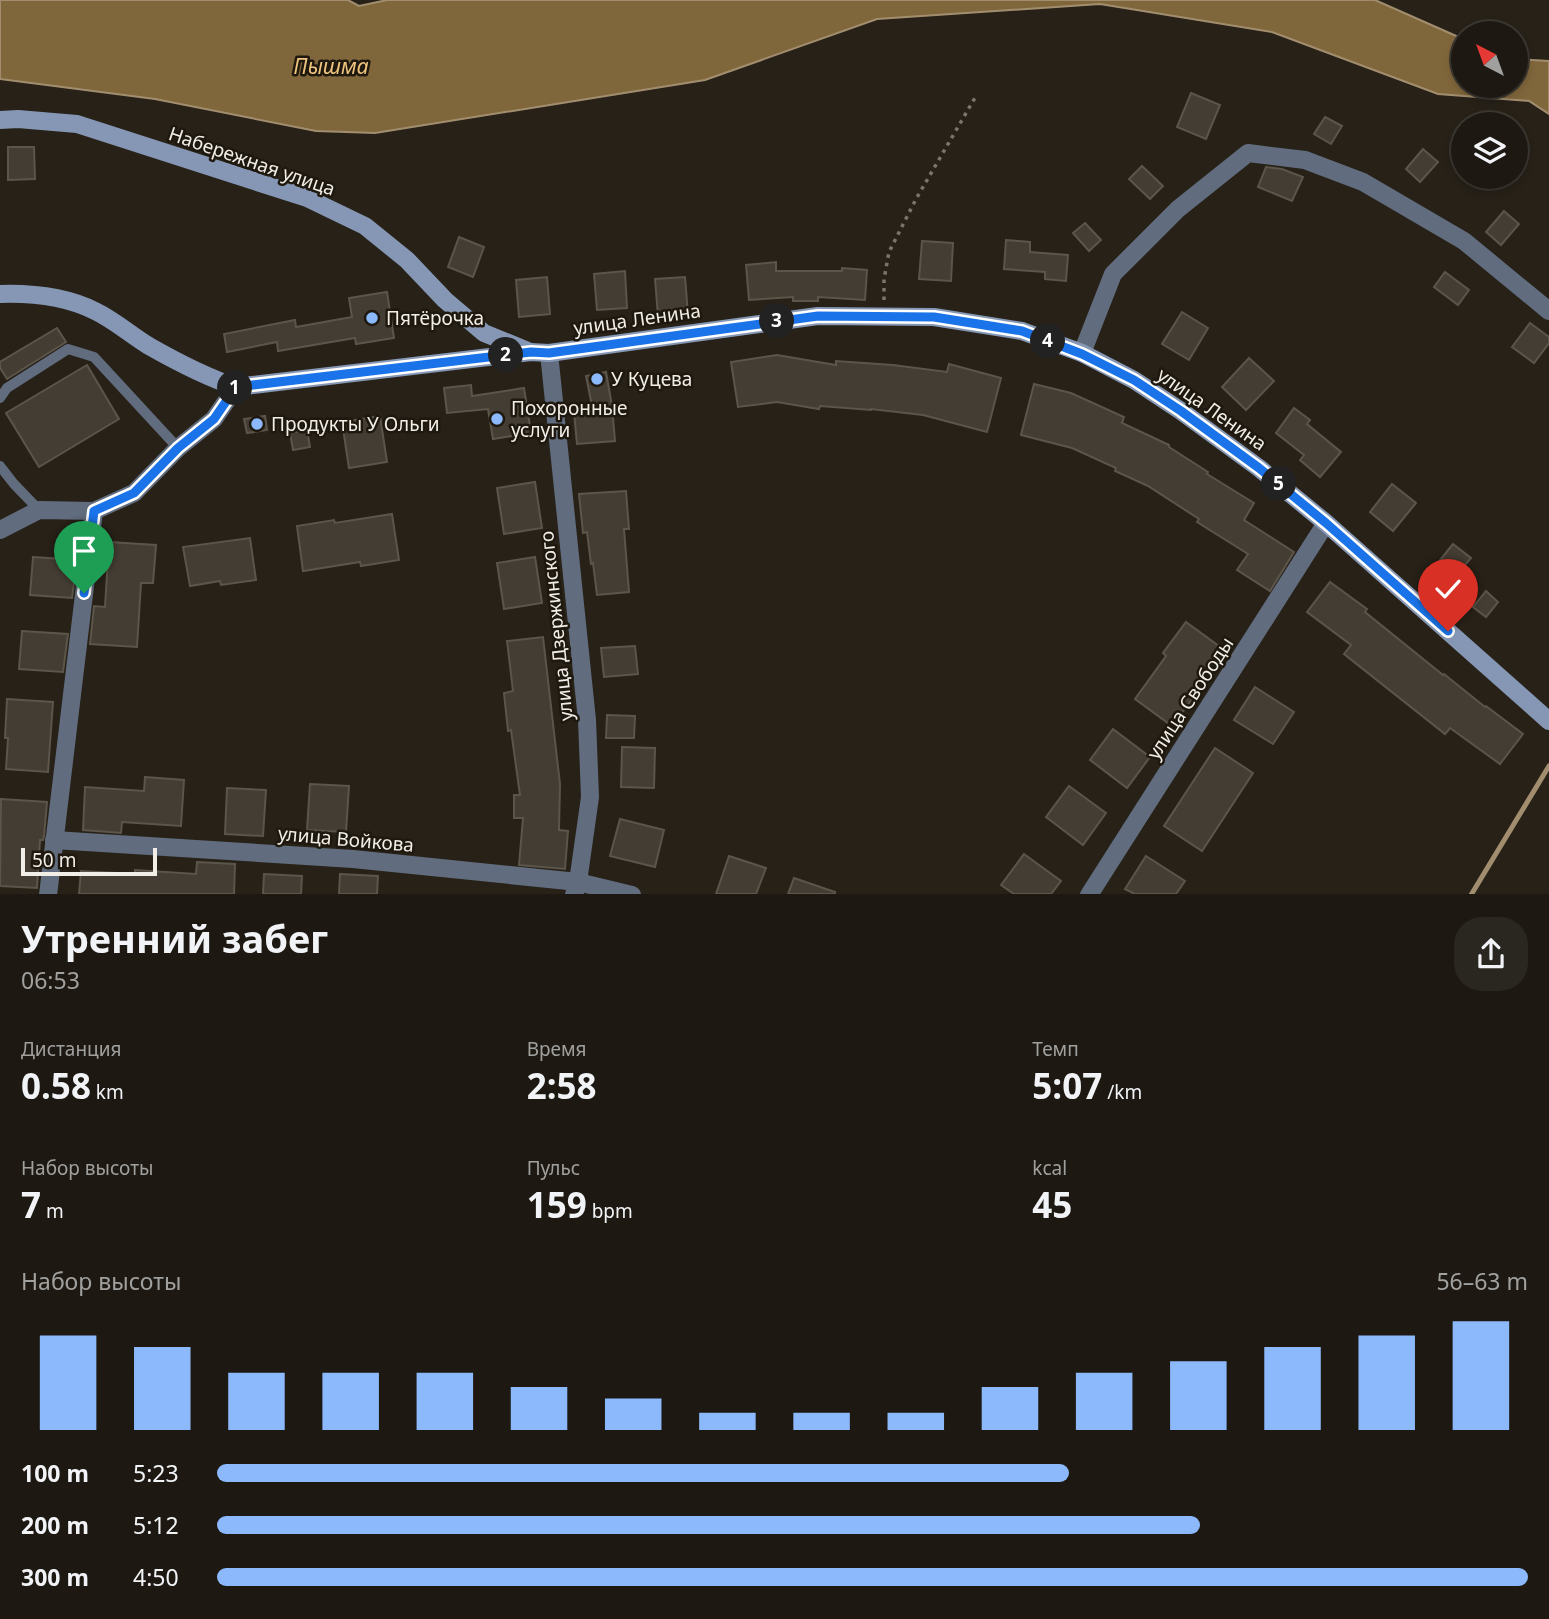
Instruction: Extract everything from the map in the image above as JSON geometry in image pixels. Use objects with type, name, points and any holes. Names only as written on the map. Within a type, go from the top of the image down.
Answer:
[{"type":"main road","name":"Набережная улица","points":[[0,120],[78,124],[307,198],[365,226],[407,260],[445,300],[484,333],[540,352]]},
{"type":"main road","points":[[0,294],[23,293],[61,299],[94,311],[195,371],[236,387]]},
{"type":"main road","name":"улица Ленина","points":[[236,387],[818,316],[934,317],[1022,331],[1082,354],[1134,380],[1259,468],[1326,523],[1549,722]]},
{"type":"street","points":[[1082,354],[1113,274],[1178,209],[1248,153],[1305,160],[1363,182],[1464,241],[1549,311]]},
{"type":"street","name":"улица Дзержинского","points":[[540,352],[587,720],[590,797],[576,888]]},
{"type":"street","points":[[0,530],[39,510],[94,511],[134,493],[178,448],[214,419],[236,387]]},
{"type":"street","points":[[48,894],[94,511]]},
{"type":"street","name":"улица Свободы","points":[[1089,894],[1326,523]]},
{"type":"street","name":"улица Войкова","points":[[54,839],[352,859],[632,894]]},
{"type":"lane","points":[[0,398],[7,388],[68,349],[94,357],[178,448]]},
{"type":"lane","points":[[0,466],[39,510]]},
{"type":"path","points":[[884,317],[884,279],[889,252],[916,199],[976,96]]},
{"type":"water","name":"Пышма","points":[[0,0],[348,0],[359,6],[387,0],[1375,0],[1451,34],[1451,95],[1438,94],[1272,32],[1100,4],[877,19],[705,80],[375,133],[316,131],[155,99],[0,79]]},
{"type":"water","name":"Пышма","points":[[1528,60],[1549,61],[1549,114],[1529,101],[1490,98],[1528,98]]},
{"type":"building","points":[[1191,93],[1220,105],[1206,139],[1177,127]]},
{"type":"building","points":[[1325,117],[1342,126],[1331,144],[1314,134]]},
{"type":"building","points":[[8,147],[34,147],[35,179],[8,180]]},
{"type":"building","points":[[1423,149],[1438,162],[1420,182],[1406,169]]},
{"type":"building","points":[[1142,166],[1163,186],[1150,199],[1129,179]]},
{"type":"building","points":[[1266,167],[1282,169],[1303,177],[1292,201],[1258,187]]},
{"type":"building","points":[[1504,211],[1519,224],[1501,245],[1486,232]]},
{"type":"building","points":[[1085,223],[1101,240],[1089,251],[1073,233]]},
{"type":"building","points":[[459,237],[484,247],[473,277],[448,267]]},
{"type":"building","points":[[1006,240],[1030,242],[1030,252],[1068,255],[1066,281],[1045,279],[1045,272],[1004,269]]},
{"type":"building","points":[[922,241],[953,243],[951,281],[919,279]]},
{"type":"building","points":[[776,262],[776,271],[842,271],[842,268],[867,270],[865,300],[818,297],[818,301],[793,301],[793,297],[749,300],[746,265]]},
{"type":"building","points":[[625,271],[627,308],[597,310],[594,274]]},
{"type":"building","points":[[1445,272],[1469,290],[1458,305],[1434,287]]},
{"type":"building","points":[[547,277],[550,314],[519,317],[516,280]]},
{"type":"building","points":[[685,277],[688,314],[658,316],[655,279]]},
{"type":"building","points":[[387,292],[394,338],[356,344],[355,338],[278,351],[277,342],[227,352],[224,334],[295,320],[296,327],[352,317],[349,298]]},
{"type":"building","points":[[1182,312],[1208,328],[1189,360],[1162,344]]},
{"type":"building","points":[[1530,323],[1549,337],[1549,343],[1534,363],[1512,347]]},
{"type":"building","points":[[57,328],[66,342],[7,379],[0,368],[0,362]]},
{"type":"building","points":[[777,355],[836,365],[836,361],[947,372],[949,364],[1001,378],[987,432],[923,415],[871,409],[820,406],[819,409],[777,402],[738,407],[731,362]]},
{"type":"building","points":[[1249,358],[1274,381],[1246,410],[1222,387]]},
{"type":"building","points":[[87,365],[119,419],[39,467],[6,413]]},
{"type":"building","points":[[606,372],[615,441],[577,444],[574,412],[593,411],[586,376]]},
{"type":"building","points":[[1034,384],[1071,393],[1124,417],[1122,423],[1169,445],[1208,472],[1207,474],[1254,503],[1244,520],[1294,552],[1270,591],[1237,570],[1248,554],[1197,522],[1199,519],[1148,486],[1072,448],[1021,435]]},
{"type":"building","points":[[471,385],[472,396],[524,388],[531,433],[493,439],[488,409],[447,413],[444,388]]},
{"type":"building","points":[[1294,408],[1310,420],[1307,424],[1341,452],[1320,477],[1300,460],[1304,455],[1276,433]]},
{"type":"building","points":[[265,416],[267,430],[247,433],[244,419]]},
{"type":"building","points":[[380,416],[387,462],[349,468],[342,422]]},
{"type":"building","points":[[307,430],[310,447],[293,450],[290,433]]},
{"type":"building","points":[[535,482],[542,528],[504,534],[497,488]]},
{"type":"building","points":[[1392,484],[1416,503],[1393,531],[1370,512]]},
{"type":"building","points":[[626,491],[629,529],[624,529],[629,592],[597,595],[587,532],[583,533],[579,494]]},
{"type":"building","points":[[392,514],[399,560],[361,566],[360,562],[303,571],[297,526]]},
{"type":"building","points":[[250,538],[256,580],[221,585],[220,581],[190,586],[183,547]]},
{"type":"building","points":[[109,542],[156,545],[153,583],[141,583],[137,647],[90,644],[94,606],[105,607]]},
{"type":"building","points":[[1453,544],[1471,558],[1453,579],[1436,565]]},
{"type":"building","points":[[33,557],[77,560],[72,598],[30,595]]},
{"type":"building","points":[[535,557],[542,603],[504,609],[497,563]]},
{"type":"building","points":[[1330,582],[1367,609],[1365,612],[1443,675],[1523,734],[1500,764],[1450,728],[1445,734],[1344,654],[1351,645],[1307,612]]},
{"type":"building","points":[[1486,591],[1498,602],[1486,617],[1473,607]]},
{"type":"building","points":[[1186,622],[1223,649],[1191,693],[1195,695],[1172,726],[1135,699],[1166,656],[1163,653]]},
{"type":"building","points":[[22,631],[68,634],[63,672],[19,669]]},
{"type":"building","points":[[543,637],[560,784],[559,830],[568,831],[565,869],[519,865],[523,818],[514,818],[514,795],[520,795],[504,693],[513,691],[507,641]]},
{"type":"building","points":[[635,646],[638,674],[604,677],[601,648]]},
{"type":"building","points":[[1255,687],[1294,712],[1273,744],[1234,720]]},
{"type":"building","points":[[7,699],[53,702],[48,772],[6,769]]},
{"type":"building","points":[[607,715],[635,716],[634,738],[606,738]]},
{"type":"building","points":[[1113,729],[1150,757],[1127,788],[1090,760]]},
{"type":"building","points":[[622,747],[655,748],[654,788],[621,787]]},
{"type":"building","points":[[1215,748],[1253,773],[1202,851],[1164,826]]},
{"type":"building","points":[[145,777],[184,780],[181,826],[122,822],[121,833],[83,830],[85,787],[144,791]]},
{"type":"building","points":[[310,784],[349,786],[346,832],[307,830]]},
{"type":"building","points":[[1069,786],[1106,813],[1083,845],[1046,817]]},
{"type":"building","points":[[227,788],[266,790],[263,836],[225,834]]},
{"type":"building","points":[[1,799],[47,802],[44,836],[43,840],[40,840],[37,888],[0,886]]},
{"type":"building","points":[[620,819],[664,830],[655,867],[610,856]]},
{"type":"building","points":[[1024,854],[1061,881],[1051,894],[1014,894],[1001,885]]},
{"type":"building","points":[[729,856],[766,868],[756,894],[716,894]]},
{"type":"building","points":[[1146,856],[1185,881],[1176,894],[1135,894],[1125,889]]},
{"type":"building","points":[[197,862],[235,864],[234,894],[79,894],[81,871],[135,874],[135,870],[196,874]]},
{"type":"building","points":[[264,874],[302,876],[301,894],[263,894]]},
{"type":"building","points":[[340,874],[378,876],[377,894],[339,894]]},
{"type":"building","points":[[794,878],[835,892],[835,894],[788,894]]},
{"type":"waterway","points":[[1472,894],[1549,766]]},
{"type":"place","name":"Пятёрочка","points":[[372,318]]},
{"type":"place","name":"У Куцева","points":[[597,379]]},
{"type":"place","name":"Похоронные услуги","points":[[497,419]]},
{"type":"place","name":"Продукты У Ольги","points":[[257,424]]},
{"type":"route","points":[[84,593],[94,511],[134,493],[178,448],[214,419],[236,387],[531,352],[549,353],[818,316],[934,317],[1022,331],[1082,354],[1134,380],[1259,468],[1326,523],[1448,631]]}]
